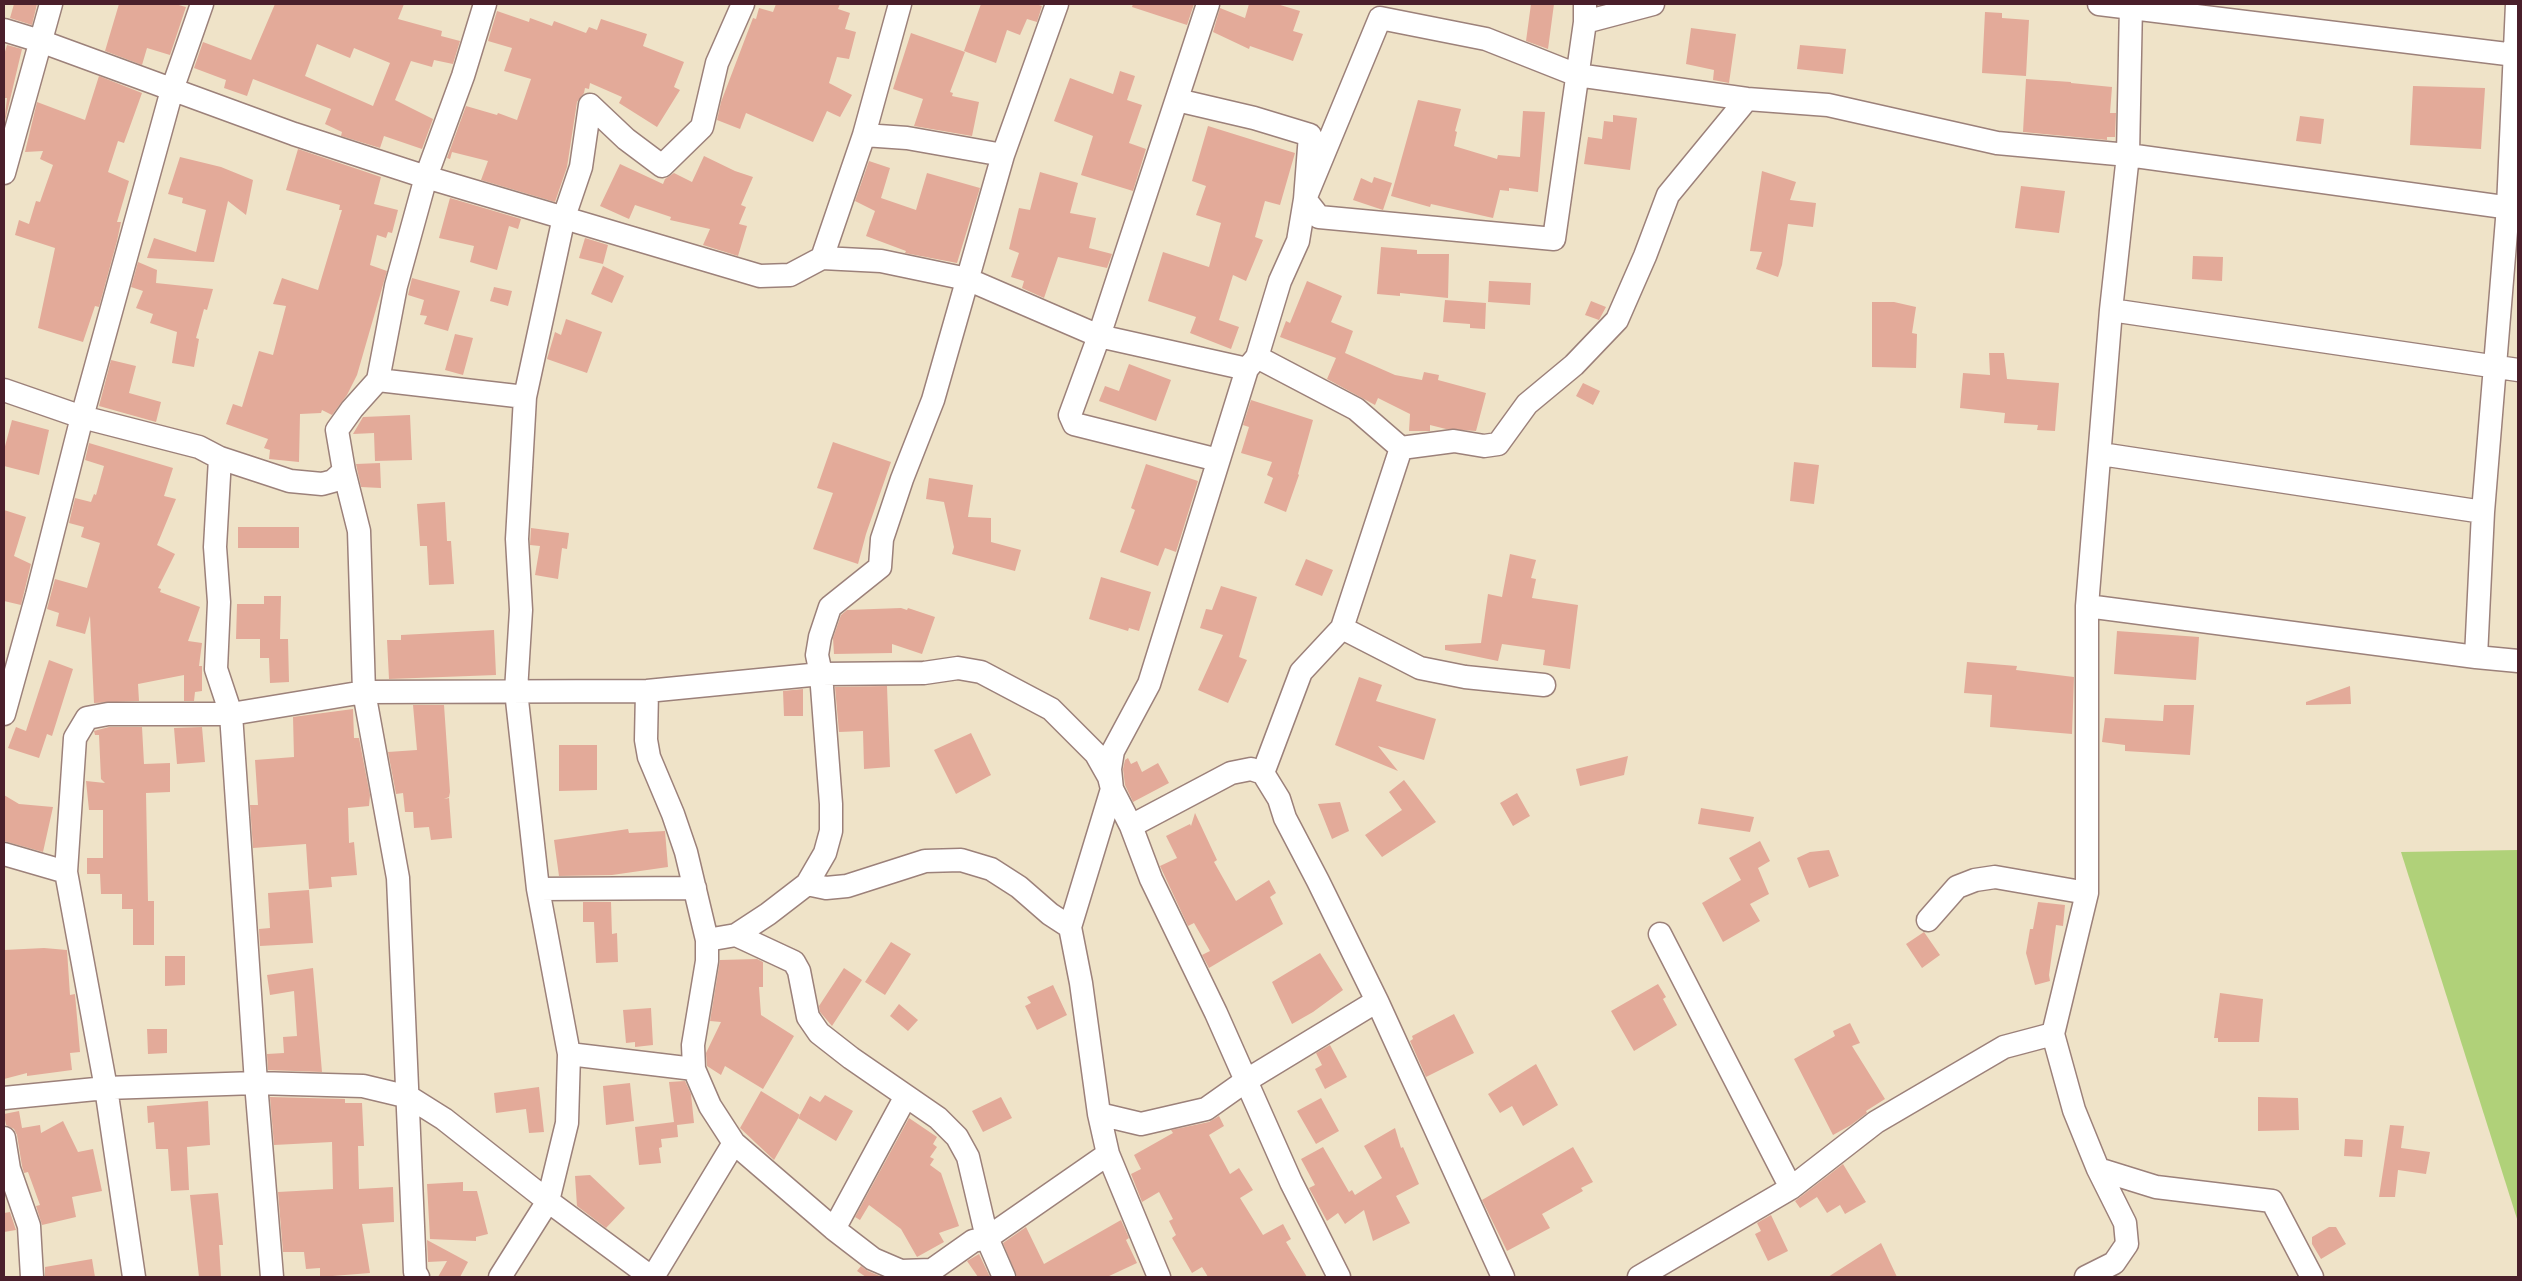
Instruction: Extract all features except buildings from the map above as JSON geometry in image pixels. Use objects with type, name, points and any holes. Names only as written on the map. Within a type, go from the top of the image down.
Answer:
[{"type":"street","points":[[4,173],[51,4]]},
{"type":"street","points":[[4,714],[37,595],[82,416],[172,90],[202,4]]},
{"type":"street","points":[[418,1277],[416,1272],[398,878],[364,692],[359,531],[344,471],[338,430],[352,408],[378,380],[396,286],[426,177],[463,76],[485,4]]},
{"type":"street","points":[[500,1277],[548,1201],[567,1123],[569,1054],[538,889],[516,692],[521,610],[517,539],[524,397],[564,217],[581,167],[590,105],[626,139],[662,166],[702,127],[717,63],[743,4]]},
{"type":"street","points":[[822,258],[864,135],[900,4]]},
{"type":"street","points":[[707,940],[736,935],[768,914],[807,884],[825,852],[832,831],[821,674],[817,655],[820,637],[830,607],[880,567],[882,539],[902,479],[933,400],[1003,155],[1057,4]]},
{"type":"street","points":[[1208,4],[1099,336],[1070,415],[1074,424],[1218,460]]},
{"type":"street","points":[[1305,199],[1319,217],[1554,239],[1585,13],[1653,4]]},
{"type":"street","points":[[2099,4],[2131,6],[2515,55]]},
{"type":"street","points":[[2476,657],[2482,512],[2494,368],[2513,208],[2517,4]]},
{"type":"street","points":[[2086,1277],[2114,1264],[2127,1244],[2125,1222],[2098,1169],[2074,1110],[2053,1034],[2086,893],[2087,606],[2111,310],[2128,155],[2131,6]]},
{"type":"street","points":[[1305,199],[1380,18],[1486,39],[1577,75],[1747,99],[1828,105],[1997,143],[2128,155],[2513,208]]},
{"type":"street","points":[[4,30],[40,41],[294,134],[426,177],[760,276],[790,275],[822,258],[881,261],[967,279],[1099,336],[1252,363],[1356,409],[1401,448],[1454,440],[1484,446],[1498,444],[1527,404],[1574,365],[1617,320],[1645,256],[1668,195],[1747,99]]},
{"type":"street","points":[[1159,1277],[1108,1154],[1099,1114],[1082,983],[1070,927],[1112,789],[1110,769],[1113,751],[1149,684],[1218,460],[1280,281],[1298,241],[1305,199],[1310,136],[1254,118],[1177,100]]},
{"type":"street","points":[[864,135],[907,138],[1003,155]]},
{"type":"street","points":[[2111,310],[2494,368],[2518,370]]},
{"type":"street","points":[[378,380],[524,397]]},
{"type":"street","points":[[4,390],[82,416],[199,447],[220,458],[290,481],[322,484],[333,481],[344,471]]},
{"type":"street","points":[[1263,773],[1301,672],[1342,628],[1401,448]]},
{"type":"street","points":[[2100,454],[2482,512]]},
{"type":"street","points":[[220,458],[215,547],[219,602],[216,669],[231,714],[256,1083],[272,1277]]},
{"type":"street","points":[[2087,606],[2518,661]]},
{"type":"street","points":[[1342,628],[1420,668],[1465,677],[1544,685]]},
{"type":"street","points":[[134,1277],[106,1088],[66,872],[75,738],[87,718],[108,714],[231,714],[364,692],[647,691],[821,674],[924,673],[958,668],[981,672],[1051,709],[1096,754],[1109,777],[1112,789],[1131,826],[1151,879],[1246,1080],[1291,1182],[1339,1277]]},
{"type":"street","points":[[647,691],[646,740],[649,757],[673,814],[695,888],[707,940],[707,961],[694,1045],[694,1069],[710,1106],[734,1143],[834,1229],[873,1259],[901,1271],[932,1270],[973,1241],[987,1238],[1108,1154]]},
{"type":"street","points":[[1131,826],[1231,773],[1251,769],[1263,773],[1279,799],[1284,818],[1318,880],[1376,1001],[1503,1277]]},
{"type":"street","points":[[4,854],[66,872]]},
{"type":"street","points":[[807,884],[826,888],[847,886],[925,860],[960,860],[991,869],[1019,887],[1050,914],[1070,927]]},
{"type":"street","points":[[1928,920],[1957,887],[1975,880],[1995,877],[2086,893]]},
{"type":"street","points":[[538,889],[695,888]]},
{"type":"street","points":[[1660,934],[1791,1188]]},
{"type":"street","points":[[736,935],[794,962],[799,971],[808,1017],[819,1033],[850,1058],[938,1118],[957,1137],[968,1157],[987,1238],[1004,1277]]},
{"type":"street","points":[[1099,1114],[1141,1124],[1206,1109],[1246,1080],[1376,1001]]},
{"type":"street","points":[[1639,1277],[1791,1188],[1876,1122],[2004,1047],[2053,1034]]},
{"type":"street","points":[[569,1054],[694,1069]]},
{"type":"street","points":[[4,1098],[106,1088],[256,1083],[363,1086],[409,1097],[444,1120],[548,1201],[652,1277],[734,1143]]},
{"type":"street","points":[[834,1229],[906,1096]]},
{"type":"street","points":[[4,1138],[9,1169],[29,1226],[32,1277]]},
{"type":"street","points":[[2098,1169],[2156,1187],[2272,1201],[2312,1277]]},
{"type":"green space","points":[[2518,850],[2518,1222],[2401,852]]}]
